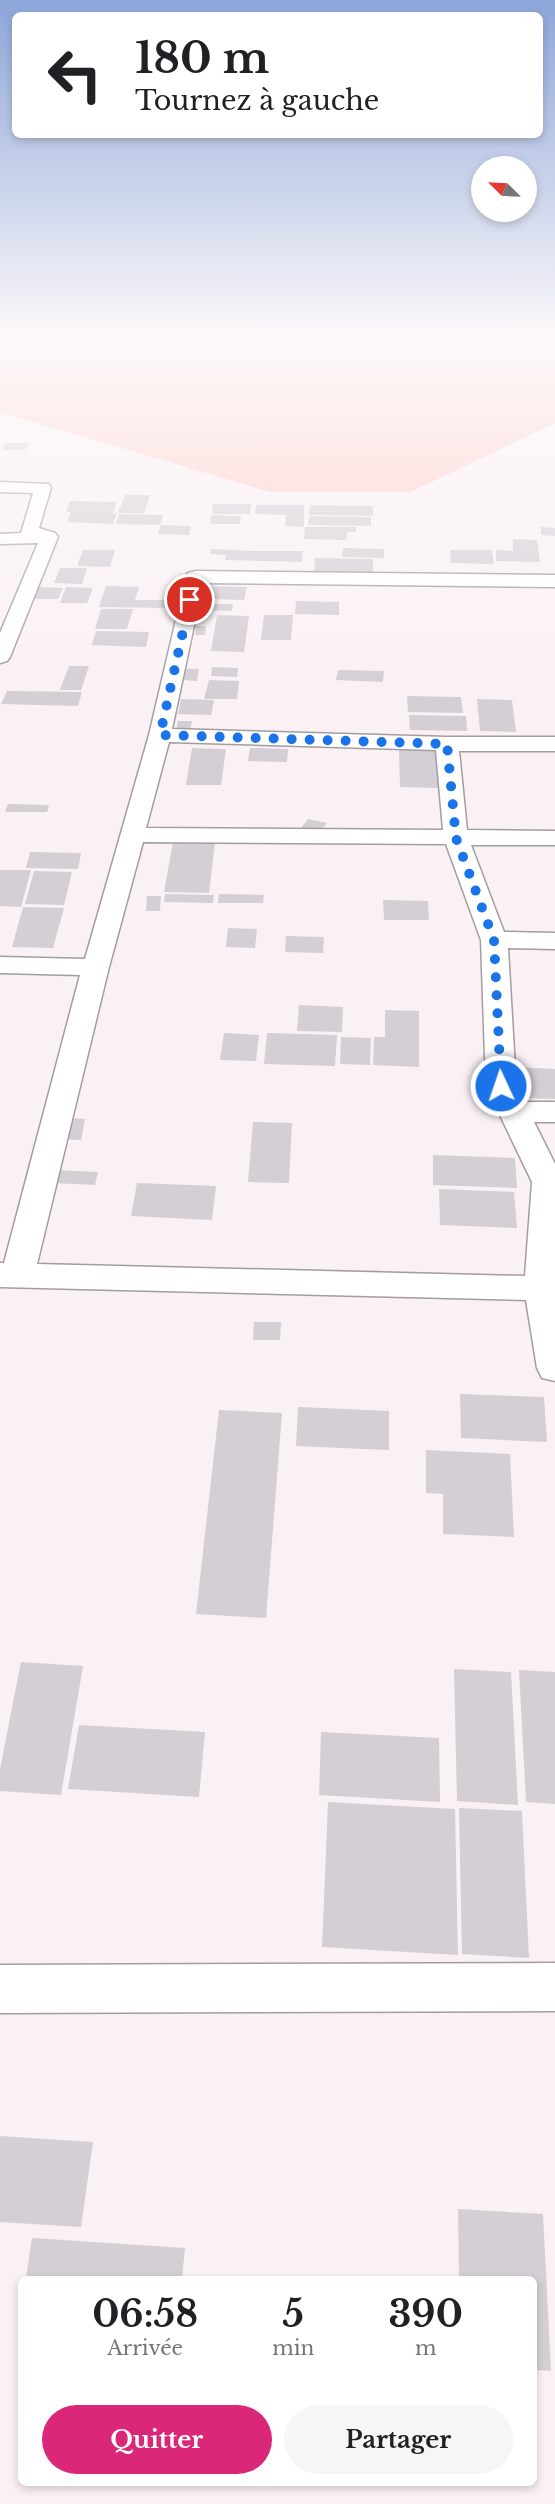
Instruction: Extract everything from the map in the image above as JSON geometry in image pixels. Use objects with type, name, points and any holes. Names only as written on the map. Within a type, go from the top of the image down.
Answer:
[{"type":"street","points":[[0,487],[43,488],[28,531],[49,537]]},
{"type":"street","points":[[0,539],[49,537]]},
{"type":"street","points":[[0,657],[49,537]]},
{"type":"street","points":[[548,1289],[9,1275],[134,835],[160,735],[195,577],[555,581]]},
{"type":"street","points":[[160,735],[447,744],[555,744]]},
{"type":"street","points":[[447,744],[456,838],[494,940],[501,1086],[548,1182],[548,1289],[555,1368]]},
{"type":"street","points":[[134,835],[555,838]]},
{"type":"street","points":[[494,940],[555,941]]},
{"type":"street","points":[[0,965],[96,967]]},
{"type":"street","points":[[513,1112],[555,1112]]},
{"type":"street","points":[[0,1989],[555,1987]]},
{"type":"shaded area","points":[[155,458],[482,458],[411,492],[270,492]]},
{"type":"building","points":[[125,495],[150,495],[144,513],[118,513]]},
{"type":"building","points":[[70,501],[117,502],[113,513],[117,513],[113,524],[67,522],[71,512],[66,512]]},
{"type":"building","points":[[213,504],[251,504],[250,514],[212,514]]},
{"type":"building","points":[[256,505],[304,505],[304,527],[285,526],[286,515],[255,514]]},
{"type":"building","points":[[310,505],[373,506],[373,516],[309,515]]},
{"type":"building","points":[[119,514],[163,515],[160,525],[116,524]]},
{"type":"building","points":[[211,515],[241,516],[240,524],[210,524]]},
{"type":"building","points":[[309,516],[371,517],[371,526],[308,525]]},
{"type":"building","points":[[160,525],[191,526],[189,535],[158,534]]},
{"type":"building","points":[[305,527],[356,527],[356,532],[347,532],[346,540],[304,539]]},
{"type":"building","points":[[541,527],[555,528],[555,536],[541,535]]},
{"type":"building","points":[[513,539],[537,540],[540,562],[496,561],[496,550],[513,551]]},
{"type":"building","points":[[343,548],[384,549],[384,558],[342,557]]},
{"type":"building","points":[[211,549],[303,551],[302,562],[225,560],[226,555],[210,554]]},
{"type":"building","points":[[83,550],[115,550],[110,567],[77,566]]},
{"type":"building","points":[[450,550],[492,550],[494,564],[451,563]]},
{"type":"building","points":[[315,558],[373,559],[373,572],[314,571]]},
{"type":"building","points":[[60,568],[87,568],[82,584],[54,583]]},
{"type":"building","points":[[106,586],[139,587],[135,600],[169,600],[167,608],[99,607]]},
{"type":"building","points":[[208,586],[247,587],[244,600],[206,599]]},
{"type":"building","points":[[39,587],[63,588],[58,599],[34,599]]},
{"type":"building","points":[[66,587],[93,588],[87,603],[60,603]]},
{"type":"building","points":[[296,601],[339,602],[339,615],[295,614]]},
{"type":"building","points":[[199,604],[233,604],[232,611],[198,610]]},
{"type":"building","points":[[101,609],[133,609],[127,629],[95,629]]},
{"type":"building","points":[[217,615],[249,616],[244,652],[211,651]]},
{"type":"building","points":[[264,615],[293,615],[291,640],[261,640]]},
{"type":"building","points":[[196,626],[206,626],[205,635],[195,635]]},
{"type":"building","points":[[96,631],[149,632],[146,647],[92,645]]},
{"type":"building","points":[[69,666],[89,666],[81,690],[60,690]]},
{"type":"building","points":[[212,667],[238,668],[237,677],[211,676]]},
{"type":"building","points":[[186,669],[199,669],[197,681],[184,680]]},
{"type":"building","points":[[338,670],[384,671],[383,682],[336,680]]},
{"type":"building","points":[[209,680],[239,681],[237,699],[204,699]]},
{"type":"building","points":[[7,691],[82,692],[78,706],[1,704]]},
{"type":"building","points":[[407,696],[461,697],[463,713],[408,712]]},
{"type":"building","points":[[181,699],[214,700],[211,715],[178,714]]},
{"type":"building","points":[[477,699],[512,700],[516,732],[480,731]]},
{"type":"building","points":[[409,715],[466,716],[467,731],[410,730]]},
{"type":"building","points":[[178,721],[192,721],[190,731],[176,731]]},
{"type":"building","points":[[192,748],[226,749],[221,785],[186,785]]},
{"type":"building","points":[[250,748],[288,749],[287,762],[248,761]]},
{"type":"building","points":[[399,750],[437,750],[439,788],[400,787]]},
{"type":"building","points":[[8,804],[49,805],[47,812],[5,812]]},
{"type":"building","points":[[308,819],[327,823],[322,829],[301,828]]},
{"type":"building","points":[[173,842],[215,843],[209,893],[164,892]]},
{"type":"building","points":[[30,852],[81,853],[78,869],[26,868]]},
{"type":"building","points":[[0,870],[31,870],[21,907],[0,906]]},
{"type":"building","points":[[34,871],[72,872],[64,905],[25,904]]},
{"type":"building","points":[[165,894],[214,895],[213,903],[164,902]]},
{"type":"building","points":[[219,894],[264,895],[263,903],[218,903]]},
{"type":"building","points":[[147,896],[161,896],[160,911],[146,911]]},
{"type":"building","points":[[383,900],[428,901],[429,920],[384,920]]},
{"type":"building","points":[[23,907],[64,908],[53,948],[12,947]]},
{"type":"building","points":[[228,928],[257,929],[255,948],[226,947]]},
{"type":"building","points":[[286,936],[324,937],[323,953],[285,952]]},
{"type":"building","points":[[299,1005],[343,1007],[342,1032],[297,1031]]},
{"type":"building","points":[[385,1010],[419,1011],[419,1067],[373,1065],[374,1037],[385,1037]]},
{"type":"building","points":[[224,1033],[259,1035],[256,1061],[220,1060]]},
{"type":"building","points":[[267,1033],[337,1035],[335,1066],[264,1064]]},
{"type":"building","points":[[341,1037],[371,1038],[370,1065],[340,1064]]},
{"type":"building","points":[[516,1067],[555,1069],[555,1099],[518,1098]]},
{"type":"building","points":[[65,1118],[85,1119],[81,1140],[60,1139]]},
{"type":"building","points":[[253,1122],[292,1123],[289,1183],[248,1182]]},
{"type":"building","points":[[433,1155],[515,1158],[517,1188],[433,1185]]},
{"type":"building","points":[[56,1170],[98,1172],[95,1185],[53,1183]]},
{"type":"building","points":[[137,1183],[216,1186],[212,1220],[131,1216]]},
{"type":"building","points":[[439,1189],[514,1192],[517,1228],[440,1225]]},
{"type":"building","points":[[254,1322],[281,1322],[280,1340],[253,1340]]},
{"type":"building","points":[[460,1394],[544,1397],[547,1442],[461,1438]]},
{"type":"building","points":[[298,1407],[389,1411],[389,1450],[296,1446]]},
{"type":"building","points":[[219,1410],[282,1413],[266,1618],[196,1614]]},
{"type":"building","points":[[426,1450],[510,1454],[514,1537],[443,1534],[443,1494],[426,1493]]},
{"type":"building","points":[[21,1662],[83,1666],[61,1795],[0,1791],[0,1769]]},
{"type":"building","points":[[454,1669],[511,1672],[518,1805],[457,1801]]},
{"type":"building","points":[[519,1670],[555,1672],[555,1804],[526,1802]]},
{"type":"building","points":[[79,1725],[205,1732],[199,1797],[68,1789]]},
{"type":"building","points":[[321,1732],[439,1738],[440,1802],[319,1795]]},
{"type":"building","points":[[328,1802],[455,1809],[458,1955],[322,1947]]},
{"type":"building","points":[[459,1808],[522,1811],[529,1958],[462,1954]]},
{"type":"building","points":[[0,2136],[93,2142],[81,2227],[0,2222]]},
{"type":"building","points":[[458,2209],[543,2214],[551,2371],[537,2370],[537,2276],[459,2276]]},
{"type":"building","points":[[32,2238],[185,2248],[182,2276],[26,2276]]},
{"type":"route","points":[[190,600],[160,735],[447,744],[456,838],[494,940],[501,1086]]}]
